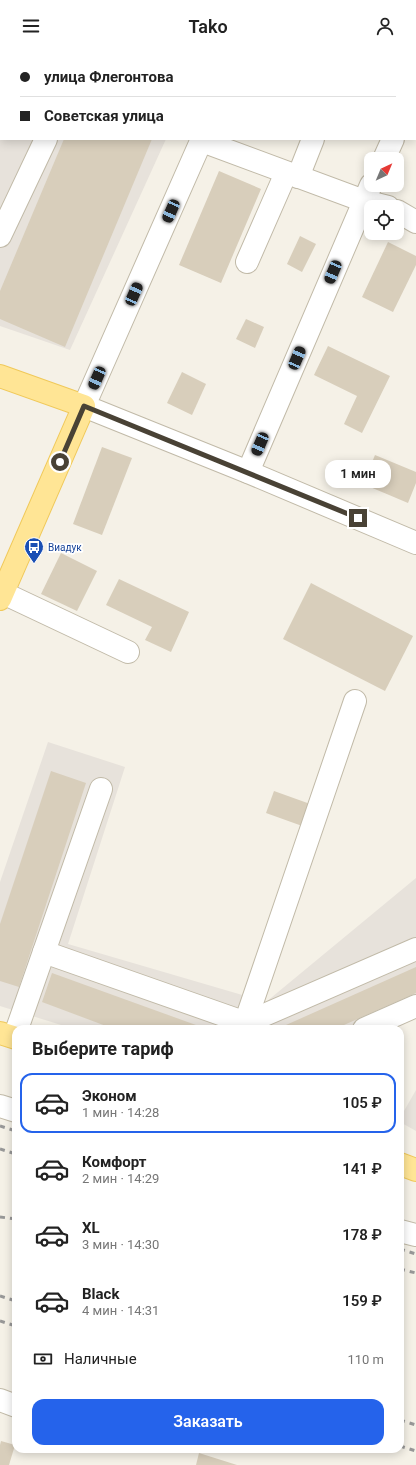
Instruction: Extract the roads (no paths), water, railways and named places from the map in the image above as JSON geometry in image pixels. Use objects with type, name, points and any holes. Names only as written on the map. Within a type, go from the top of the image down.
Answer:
[{"type":"main road","points":[[0,376],[84,406],[1,596]]},
{"type":"main road","points":[[404,1166],[416,1170]]},
{"type":"street","points":[[2,229],[46,140]]},
{"type":"street","points":[[378,200],[368,193],[292,175],[202,140],[84,406],[248,472],[411,535]]},
{"type":"street","points":[[247,262],[292,175],[312,140]]},
{"type":"street","points":[[388,152],[394,140]]},
{"type":"street","points":[[248,472],[368,193]]},
{"type":"street","points":[[404,215],[416,222]]},
{"type":"street","points":[[1,596],[128,652]]},
{"type":"street","points":[[245,1025],[355,702]]},
{"type":"street","points":[[16,1025],[44,952],[101,789]]},
{"type":"street","points":[[247,1025],[416,949]]},
{"type":"street","points":[[44,952],[242,1025]]},
{"type":"street","points":[[373,1025],[416,1006]]},
{"type":"street","points":[[0,1106],[12,1110]]},
{"type":"street","points":[[404,1232],[416,1234]]},
{"type":"street","points":[[0,1400],[12,1404]]},
{"type":"railway","points":[[0,1126],[12,1130]]},
{"type":"railway","points":[[0,1149],[12,1153]]},
{"type":"railway","points":[[0,1217],[12,1218]]},
{"type":"railway","points":[[404,1250],[416,1254]]},
{"type":"railway","points":[[404,1270],[416,1273]]},
{"type":"railway","points":[[0,1296],[12,1300]]},
{"type":"railway","points":[[0,1321],[12,1325]]},
{"type":"railway","points":[[404,1421],[416,1425]]},
{"type":"railway","points":[[404,1447],[416,1451]]},
{"type":"place","name":"Виадук","points":[[34,564]]}]
